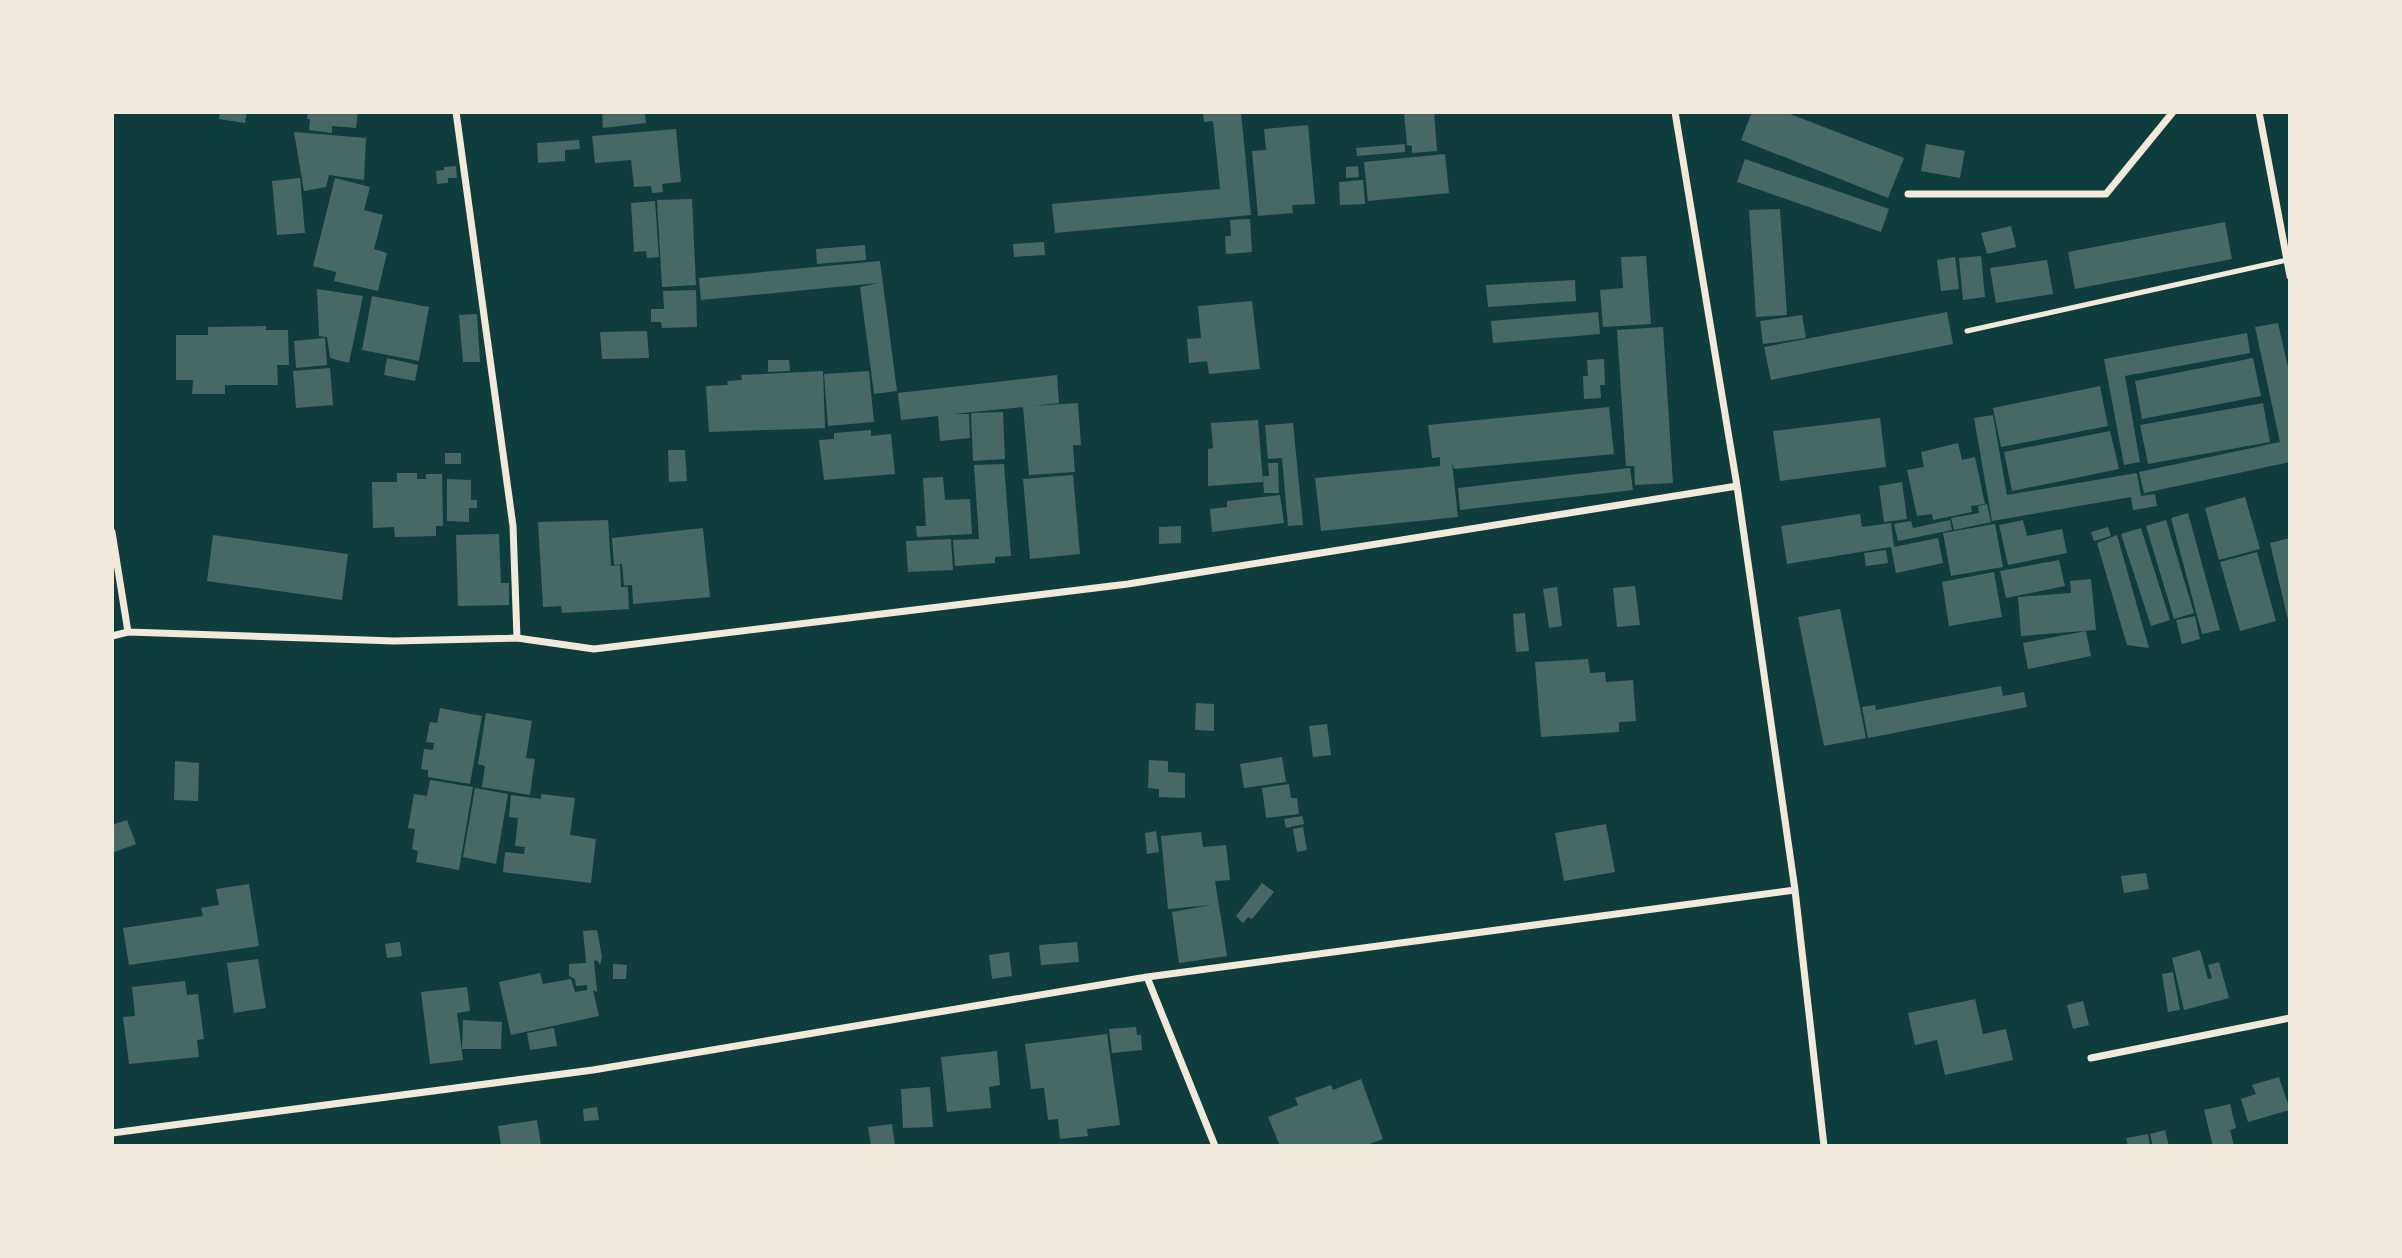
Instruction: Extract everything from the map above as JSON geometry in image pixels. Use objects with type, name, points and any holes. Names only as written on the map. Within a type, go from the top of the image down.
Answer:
[{"type":"street","points":[[456,112],[513,526],[517,638]]},
{"type":"street","points":[[1675,112],[1737,486],[1795,890],[1824,1146]]},
{"type":"street","points":[[1908,194],[2106,194],[2173,112]]},
{"type":"street","points":[[2259,112],[2290,276]]},
{"type":"street","points":[[112,636],[128,632],[394,641],[517,638],[594,649],[1115,585],[1737,486]]},
{"type":"street","points":[[112,532],[128,632]]},
{"type":"street","points":[[112,1133],[593,1070],[1147,977],[1795,890]]},
{"type":"street","points":[[1147,977],[1215,1146]]},
{"type":"street","points":[[2091,1058],[2290,1018]]},
{"type":"lane","points":[[1967,331],[2287,260]]},
{"type":"building","points":[[220,112],[247,112],[245,123],[219,119]]},
{"type":"building","points":[[308,112],[358,112],[356,128],[332,126],[332,133],[309,130]]},
{"type":"building","points":[[602,112],[645,112],[646,123],[603,128]]},
{"type":"building","points":[[1203,112],[1241,112],[1251,215],[1055,233],[1052,204],[1220,189],[1213,121],[1204,122]]},
{"type":"building","points":[[1404,112],[1434,112],[1437,151],[1412,153],[1412,146],[1407,145]]},
{"type":"building","points":[[1752,112],[1785,112],[1904,158],[1888,198],[1741,140]]},
{"type":"building","points":[[1308,125],[1315,204],[1292,205],[1293,213],[1258,216],[1252,151],[1266,150],[1264,129]]},
{"type":"building","points":[[676,129],[681,182],[662,184],[663,192],[652,193],[651,186],[634,187],[631,160],[595,163],[592,136]]},
{"type":"building","points":[[294,132],[366,138],[364,180],[329,175],[326,187],[304,191]]},
{"type":"building","points":[[579,140],[580,149],[565,150],[565,161],[538,163],[537,143]]},
{"type":"building","points":[[1405,144],[1405,152],[1357,156],[1356,148]]},
{"type":"building","points":[[1926,144],[1965,151],[1960,178],[1921,171]]},
{"type":"building","points":[[1445,154],[1449,193],[1368,201],[1364,162]]},
{"type":"building","points":[[1745,159],[1889,209],[1881,232],[1737,182]]},
{"type":"building","points":[[456,166],[457,178],[448,178],[448,183],[437,184],[436,171]]},
{"type":"building","points":[[1358,166],[1359,177],[1346,178],[1346,167]]},
{"type":"building","points":[[300,178],[305,233],[277,235],[272,181]]},
{"type":"building","points":[[335,178],[370,187],[364,210],[383,215],[374,249],[387,253],[378,291],[334,281],[336,272],[313,266]]},
{"type":"building","points":[[1363,180],[1365,204],[1340,205],[1339,182]]},
{"type":"building","points":[[692,199],[696,285],[662,287],[657,200]]},
{"type":"building","points":[[655,201],[659,257],[647,258],[646,251],[634,252],[631,203]]},
{"type":"building","points":[[1780,209],[1787,315],[1756,317],[1749,210]]},
{"type":"building","points":[[1250,219],[1252,252],[1226,254],[1225,236],[1231,236],[1230,220]]},
{"type":"building","points":[[2225,222],[2232,259],[2075,289],[2068,252]]},
{"type":"building","points":[[2011,226],[2016,247],[1987,254],[1981,233]]},
{"type":"building","points":[[1044,242],[1045,255],[1014,257],[1013,244]]},
{"type":"building","points":[[865,245],[866,260],[817,264],[816,249]]},
{"type":"building","points":[[1646,256],[1651,324],[1603,327],[1600,290],[1623,288],[1621,257]]},
{"type":"building","points":[[1981,256],[1985,297],[1963,300],[1959,258]]},
{"type":"building","points":[[1955,257],[1959,289],[1941,291],[1937,260]]},
{"type":"building","points":[[2047,260],[2053,294],[1996,303],[1990,268]]},
{"type":"building","points":[[880,261],[897,391],[874,394],[860,287],[878,283],[701,300],[699,278]]},
{"type":"building","points":[[1575,280],[1576,301],[1488,307],[1486,285]]},
{"type":"building","points":[[317,289],[363,296],[349,363],[330,358],[327,337],[319,336]]},
{"type":"building","points":[[696,290],[697,327],[662,328],[661,322],[651,322],[651,309],[664,309],[663,291]]},
{"type":"building","points":[[372,296],[429,307],[419,361],[362,350]]},
{"type":"building","points":[[1252,301],[1260,369],[1209,374],[1207,361],[1189,363],[1187,339],[1201,338],[1198,306]]},
{"type":"building","points":[[1598,312],[1600,334],[1493,343],[1491,321]]},
{"type":"building","points":[[1947,312],[1953,344],[1771,380],[1764,347]]},
{"type":"building","points":[[477,314],[480,362],[463,362],[459,315]]},
{"type":"building","points":[[1802,315],[1806,338],[1763,344],[1760,321]]},
{"type":"building","points":[[2278,323],[2290,376],[2290,462],[2144,493],[2139,472],[2280,442],[2255,327]]},
{"type":"building","points":[[266,326],[266,330],[288,330],[289,365],[277,365],[278,385],[225,385],[225,394],[192,394],[193,380],[176,380],[176,335],[208,335],[208,327]]},
{"type":"building","points":[[1663,327],[1673,483],[1635,485],[1634,466],[1626,466],[1617,330]]},
{"type":"building","points":[[647,331],[649,358],[602,359],[600,332]]},
{"type":"building","points":[[2247,333],[2250,353],[2125,376],[2140,462],[2124,465],[2104,359]]},
{"type":"building","points":[[325,338],[327,365],[296,368],[294,341]]},
{"type":"building","points":[[387,358],[418,365],[415,381],[384,375]]},
{"type":"building","points":[[2253,358],[2261,396],[2142,419],[2135,381]]},
{"type":"building","points":[[1604,359],[1605,385],[1600,385],[1601,398],[1584,399],[1583,376],[1588,376],[1587,360]]},
{"type":"building","points":[[768,360],[789,360],[790,371],[768,372]]},
{"type":"building","points":[[330,368],[333,405],[296,408],[293,371]]},
{"type":"building","points":[[823,371],[825,428],[709,432],[706,386],[728,385],[727,381],[742,380],[741,375]]},
{"type":"building","points":[[869,371],[874,422],[828,426],[824,374]]},
{"type":"building","points":[[1057,375],[1059,403],[1033,406],[1078,403],[1081,445],[1073,445],[1075,472],[1029,475],[1023,407],[953,414],[969,414],[970,438],[940,441],[938,416],[901,420],[898,393]]},
{"type":"building","points":[[2100,386],[2108,426],[2001,447],[1993,408]]},
{"type":"building","points":[[2263,403],[2270,442],[2148,464],[2140,425]]},
{"type":"building","points":[[1609,407],[1614,454],[1454,469],[1452,463],[1458,517],[1321,531],[1315,478],[1440,466],[1440,457],[1432,458],[1428,425]]},
{"type":"building","points":[[1003,412],[1005,459],[973,461],[971,413]]},
{"type":"building","points":[[1993,415],[2007,495],[2137,473],[2141,496],[2155,494],[2157,506],[2133,510],[2131,497],[1992,521],[1974,418]]},
{"type":"building","points":[[1880,418],[1886,467],[1780,481],[1773,431]]},
{"type":"building","points":[[1258,420],[1263,482],[1208,486],[1208,449],[1213,448],[1211,423]]},
{"type":"building","points":[[1293,423],[1303,525],[1288,526],[1282,458],[1268,459],[1265,425]]},
{"type":"building","points":[[871,430],[871,436],[891,434],[895,474],[824,480],[819,440],[834,439],[834,433]]},
{"type":"building","points":[[2110,431],[2119,469],[2012,491],[2004,452]]},
{"type":"building","points":[[1958,443],[1962,460],[1975,457],[1985,504],[1971,506],[1972,512],[1933,520],[1932,514],[1917,516],[1907,470],[1924,467],[1921,452]]},
{"type":"building","points":[[668,450],[685,450],[687,481],[669,482]]},
{"type":"building","points":[[445,453],[461,453],[461,464],[445,464]]},
{"type":"building","points":[[1268,463],[1278,463],[1279,493],[1264,493],[1263,476],[1269,476]]},
{"type":"building","points":[[1004,464],[1011,556],[995,557],[995,563],[955,566],[953,540],[979,539],[974,465]]},
{"type":"building","points":[[1630,468],[1633,490],[1460,510],[1458,488]]},
{"type":"building","points":[[397,473],[417,473],[417,479],[426,479],[426,474],[442,474],[443,526],[436,526],[436,536],[395,537],[394,527],[373,528],[372,482],[397,482]]},
{"type":"building","points":[[1073,475],[1080,554],[1030,559],[1023,479]]},
{"type":"building","points":[[943,477],[945,500],[970,499],[972,534],[917,537],[916,526],[926,526],[923,478]]},
{"type":"building","points":[[447,479],[471,480],[471,500],[477,500],[477,508],[469,508],[469,522],[447,521]]},
{"type":"building","points":[[1902,482],[1907,519],[1884,522],[1879,486]]},
{"type":"building","points":[[1280,495],[1284,523],[1212,532],[1210,509],[1227,507],[1227,501]]},
{"type":"building","points":[[2245,497],[2260,549],[2219,560],[2205,508]]},
{"type":"building","points":[[1987,504],[1991,522],[1954,530],[1951,518],[1979,513],[1978,506]]},
{"type":"building","points":[[2188,513],[2220,630],[2202,634],[2171,518]]},
{"type":"building","points":[[1860,514],[1862,527],[1891,523],[1894,547],[1938,538],[1943,563],[1896,573],[1891,547],[1787,564],[1781,526]]},
{"type":"building","points":[[608,520],[611,566],[620,565],[621,587],[628,587],[629,609],[562,613],[561,606],[543,607],[538,522]]},
{"type":"building","points":[[1950,520],[1952,530],[1898,541],[1894,524],[1911,521],[1913,528]]},
{"type":"building","points":[[2023,520],[2027,536],[2062,529],[2067,553],[2008,565],[1999,525]]},
{"type":"building","points":[[2166,520],[2194,613],[2174,619],[2146,526]]},
{"type":"building","points":[[1995,524],[2003,567],[1951,576],[1943,533]]},
{"type":"building","points":[[1181,526],[1181,543],[1159,544],[1159,527]]},
{"type":"building","points":[[2108,527],[2111,536],[2094,541],[2091,532]]},
{"type":"building","points":[[703,528],[710,597],[633,604],[632,585],[624,586],[622,564],[614,565],[612,538]]},
{"type":"building","points":[[2141,528],[2170,620],[2151,626],[2121,534]]},
{"type":"building","points":[[499,534],[501,583],[509,583],[509,605],[458,606],[456,535]]},
{"type":"building","points":[[213,535],[348,554],[342,600],[207,581]]},
{"type":"building","points":[[2117,535],[2149,648],[2127,645],[2097,543]]},
{"type":"building","points":[[2290,538],[2290,619],[2288,620],[2270,543]]},
{"type":"building","points":[[951,539],[953,570],[908,572],[906,541]]},
{"type":"building","points":[[1886,550],[1888,563],[1866,566],[1864,553]]},
{"type":"building","points":[[2257,552],[2276,621],[2240,631],[2220,562]]},
{"type":"building","points":[[2059,560],[2065,586],[2006,598],[2000,571]]},
{"type":"building","points":[[1994,572],[2002,617],[1949,626],[1942,582]]},
{"type":"building","points":[[2091,579],[2096,630],[2021,636],[2018,597],[2071,593],[2070,581]]},
{"type":"building","points":[[1635,586],[1640,625],[1617,627],[1613,588]]},
{"type":"building","points":[[1557,587],[1562,626],[1549,628],[1543,589]]},
{"type":"building","points":[[1840,609],[1866,738],[1824,746],[1798,617]]},
{"type":"building","points":[[1525,613],[1529,651],[1516,652],[1513,614]]},
{"type":"building","points":[[2195,616],[2200,639],[2182,644],[2176,620]]},
{"type":"building","points":[[2086,631],[2091,656],[2028,669],[2023,643]]},
{"type":"building","points":[[1588,659],[1590,673],[1605,672],[1606,682],[1633,680],[1636,721],[1619,722],[1619,732],[1541,737],[1535,662]]},
{"type":"building","points":[[2001,686],[2003,696],[2024,692],[2027,707],[1868,738],[1862,707],[1875,705],[1876,710]]},
{"type":"building","points":[[1196,703],[1214,704],[1214,731],[1195,730]]},
{"type":"building","points":[[440,708],[482,716],[470,784],[428,777],[428,770],[421,769],[424,749],[433,750],[434,743],[426,742],[430,722],[437,723]]},
{"type":"building","points":[[486,713],[532,721],[526,758],[535,759],[530,795],[482,787],[485,766],[478,764]]},
{"type":"building","points":[[1327,724],[1331,755],[1313,757],[1309,726]]},
{"type":"building","points":[[1282,757],[1286,782],[1244,788],[1240,764]]},
{"type":"building","points":[[1149,760],[1168,761],[1168,772],[1185,773],[1185,798],[1159,797],[1159,789],[1148,788]]},
{"type":"building","points":[[175,761],[199,763],[198,801],[174,800]]},
{"type":"building","points":[[430,780],[473,787],[459,870],[416,862],[418,851],[412,849],[415,829],[408,828],[414,794],[427,796]]},
{"type":"building","points":[[1289,784],[1291,798],[1297,798],[1299,814],[1266,818],[1262,788]]},
{"type":"building","points":[[475,788],[508,794],[496,864],[463,857]]},
{"type":"building","points":[[541,794],[575,798],[570,835],[596,839],[591,883],[503,872],[505,852],[524,854],[525,847],[515,846],[518,818],[509,817],[511,795],[541,799]]},
{"type":"building","points":[[1302,816],[1304,824],[1286,828],[1284,819]]},
{"type":"building","points":[[127,820],[136,844],[112,853],[112,825]]},
{"type":"building","points":[[1606,824],[1615,872],[1564,881],[1555,833]]},
{"type":"building","points":[[1303,827],[1307,850],[1297,852],[1293,829]]},
{"type":"building","points":[[1156,831],[1159,852],[1147,854],[1145,833]]},
{"type":"building","points":[[1201,832],[1203,847],[1226,845],[1230,880],[1215,881],[1227,956],[1179,963],[1172,912],[1211,905],[1168,909],[1161,836]]},
{"type":"building","points":[[2146,873],[2149,889],[2124,893],[2121,876]]},
{"type":"building","points":[[1262,883],[1274,892],[1252,919],[1248,917],[1243,923],[1236,916]]},
{"type":"building","points":[[249,884],[259,946],[129,965],[123,928],[203,916],[201,908],[219,905],[216,889]]},
{"type":"building","points":[[597,930],[602,957],[600,965],[597,960],[594,961],[597,992],[593,990],[599,1016],[511,1035],[499,982],[540,973],[543,984],[571,979],[575,992],[587,990],[587,985],[576,986],[575,979],[569,976],[569,964],[586,963],[583,931]]},
{"type":"building","points":[[400,942],[402,956],[387,958],[385,944]]},
{"type":"building","points":[[1077,942],[1079,962],[1041,965],[1039,945]]},
{"type":"building","points":[[2200,950],[2208,979],[2212,978],[2208,965],[2219,962],[2229,998],[2184,1010],[2172,958]]},
{"type":"building","points":[[1009,952],[1012,976],[992,979],[989,955]]},
{"type":"building","points":[[258,959],[266,1008],[234,1013],[227,963]]},
{"type":"building","points":[[613,964],[627,965],[626,979],[613,979]]},
{"type":"building","points":[[2173,972],[2180,1010],[2168,1012],[2162,974]]},
{"type":"building","points":[[185,981],[187,995],[198,994],[204,1039],[197,1040],[199,1057],[129,1064],[123,1017],[135,1016],[132,987]]},
{"type":"building","points":[[467,987],[470,1011],[457,1013],[463,1060],[430,1064],[421,992]]},
{"type":"building","points":[[1975,999],[1983,1034],[2006,1029],[2013,1060],[1945,1075],[1937,1040],[1915,1045],[1908,1013]]},
{"type":"building","points":[[2083,1001],[2089,1025],[2073,1029],[2067,1005]]},
{"type":"building","points":[[463,1020],[502,1022],[501,1049],[462,1049]]},
{"type":"building","points":[[1136,1027],[1137,1035],[1141,1035],[1142,1050],[1112,1053],[1109,1029]]},
{"type":"building","points":[[554,1028],[557,1046],[530,1050],[527,1033]]},
{"type":"building","points":[[1107,1034],[1120,1125],[1087,1129],[1088,1136],[1060,1139],[1058,1119],[1048,1120],[1044,1088],[1031,1089],[1025,1044]]},
{"type":"building","points":[[997,1051],[1000,1085],[989,1087],[991,1108],[947,1112],[941,1057]]},
{"type":"building","points":[[2279,1077],[2290,1110],[2248,1122],[2241,1099],[2256,1094],[2252,1085]]},
{"type":"building","points":[[1361,1079],[1383,1139],[1364,1146],[1280,1146],[1268,1117],[1298,1105],[1295,1098],[1331,1085],[1333,1090]]},
{"type":"building","points":[[930,1087],[933,1127],[903,1128],[901,1089]]},
{"type":"building","points":[[2230,1104],[2236,1128],[2230,1130],[2234,1146],[2213,1146],[2204,1110]]},
{"type":"building","points":[[597,1107],[599,1120],[584,1121],[583,1109]]},
{"type":"building","points":[[537,1120],[541,1145],[501,1146],[498,1126]]},
{"type":"building","points":[[892,1124],[895,1146],[871,1146],[868,1127]]},
{"type":"building","points":[[2165,1130],[2169,1146],[2153,1146],[2150,1134]]},
{"type":"building","points":[[2148,1134],[2150,1146],[2128,1146],[2126,1138]]}]
